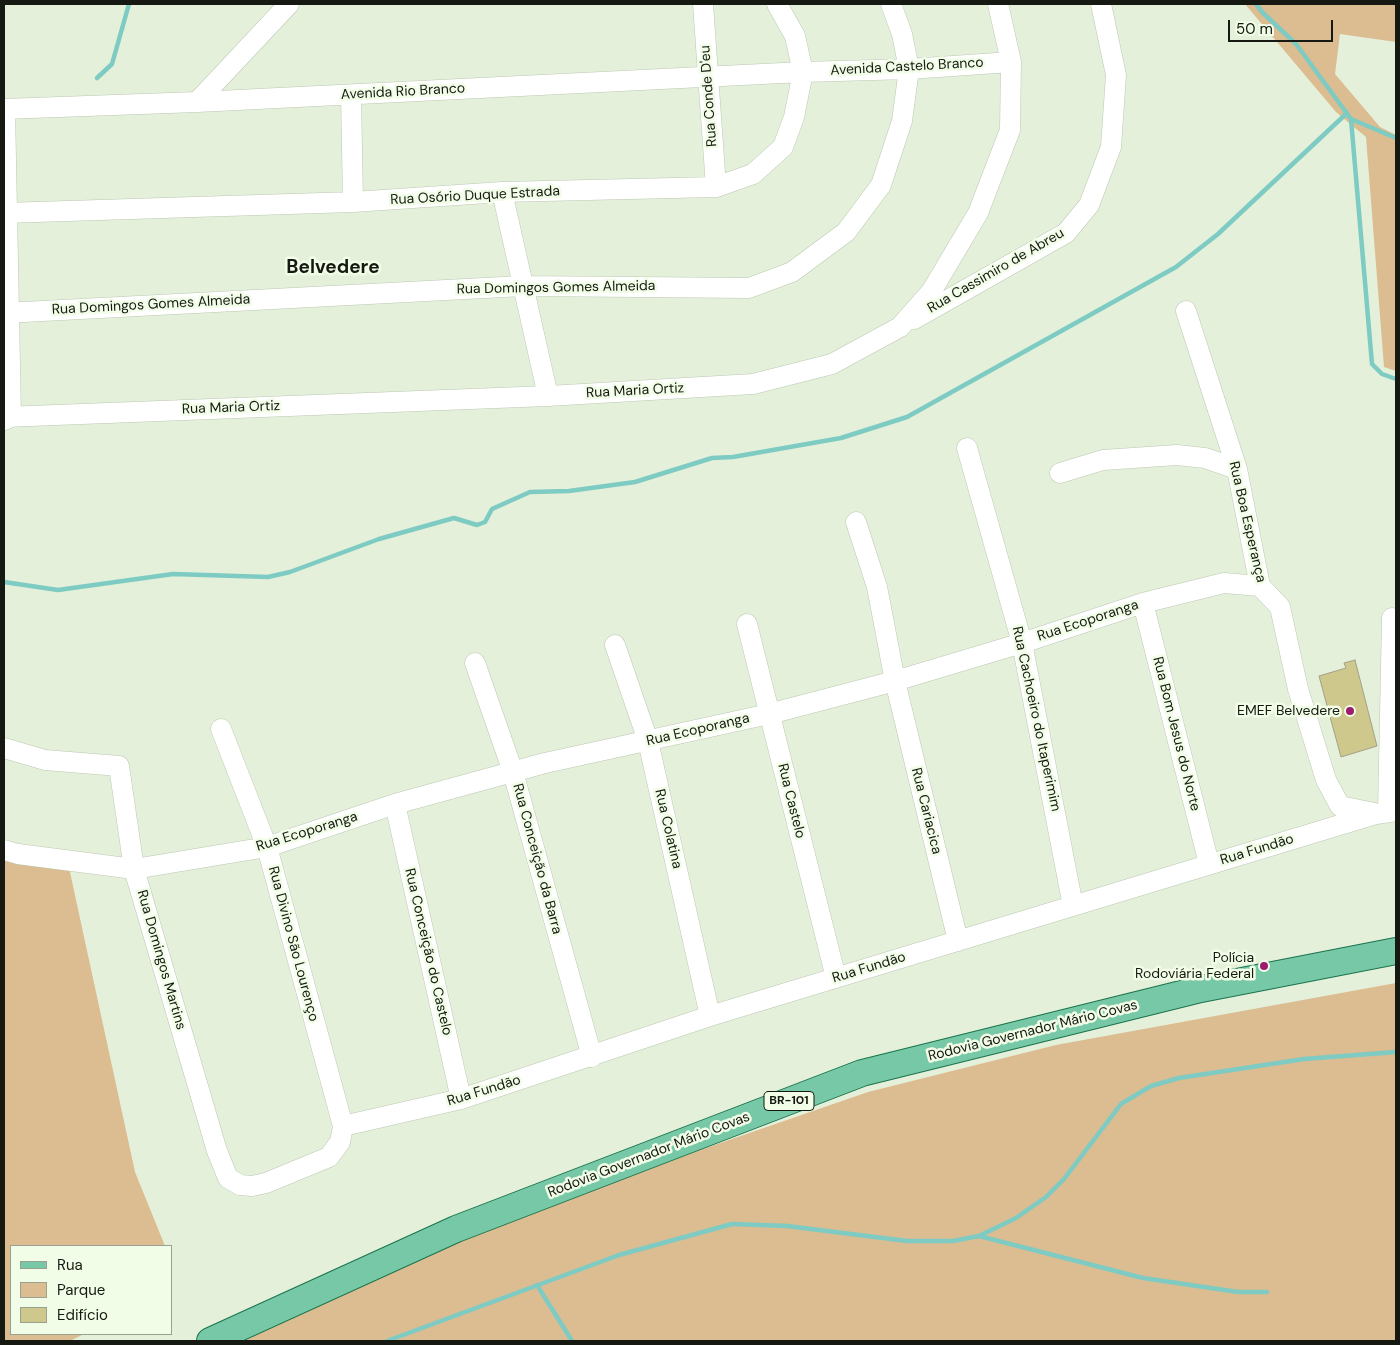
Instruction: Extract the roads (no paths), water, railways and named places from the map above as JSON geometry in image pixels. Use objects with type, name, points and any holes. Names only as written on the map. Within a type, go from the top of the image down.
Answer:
[{"type":"main road","name":"Rodovia Governador Mário Covas","points":[[210,1341],[456,1230],[862,1073],[1201,989],[1396,950]]},
{"type":"street","points":[[197,102],[289,4]]},
{"type":"street","name":"Rua Conde D'eu","points":[[703,4],[716,187]]},
{"type":"street","name":"Rua Osório Duque Estrada","points":[[5,213],[353,202],[502,192],[716,187],[753,174],[783,146],[794,117],[803,72],[796,36],[778,4]]},
{"type":"street","name":"Rua Domingos Gomes Almeida","points":[[6,313],[523,286],[749,288],[792,272],[846,232],[881,185],[902,121],[909,69],[902,34],[891,4]]},
{"type":"street","name":"Rua Maria Ortiz","points":[[6,418],[548,396],[753,384],[832,364],[900,327],[931,292],[978,213],[1010,130],[1011,62],[998,4]]},
{"type":"street","name":"Rua Cassimiro de Abreu","points":[[900,327],[1066,233],[1089,205],[1111,147],[1116,75],[1101,4]]},
{"type":"street","name":"Avenida Castelo Branco","points":[[803,72],[909,69],[1011,62]]},
{"type":"street","name":"Avenida Rio Branco","points":[[4,109],[351,95],[803,72]]},
{"type":"street","points":[[351,95],[353,202]]},
{"type":"street","points":[[4,109],[6,418]]},
{"type":"street","points":[[502,192],[548,396]]},
{"type":"street","name":"Rua Boa Esperança","points":[[1186,311],[1237,469],[1260,586],[1280,607],[1298,690],[1326,780],[1340,806],[1387,812]]},
{"type":"street","name":"Rua Cachoeiro do Itaperimim","points":[[967,448],[1022,643],[1073,906]]},
{"type":"street","points":[[1060,473],[1102,460],[1177,455],[1205,458],[1237,469]]},
{"type":"street","name":"Rua Cariacica","points":[[856,522],[878,587],[895,681],[958,941]]},
{"type":"street","name":"Rua Ecoporanga","points":[[4,850],[18,854],[134,869],[267,847],[395,804],[545,763],[769,714],[895,681],[1022,643],[1143,603],[1224,583],[1260,586]]},
{"type":"street","name":"Rua Bom Jesus do Norte","points":[[1143,603],[1209,864]]},
{"type":"street","points":[[1387,812],[1392,618]]},
{"type":"street","name":"Rua Castelo","points":[[747,624],[836,978]]},
{"type":"street","name":"Rua Colatina","points":[[615,645],[648,741],[710,1016]]},
{"type":"street","name":"Rua Conceição da Barra","points":[[475,663],[513,772],[592,1057]]},
{"type":"street","name":"Rua Divino São Lourenço","points":[[221,729],[267,847],[342,1130]]},
{"type":"street","name":"Rua Domingos Martins","points":[[4,748],[44,760],[120,766],[134,869],[217,1151],[228,1178],[240,1185],[252,1186],[266,1183],[329,1157],[340,1142],[342,1130]]},
{"type":"street","name":"Rua Conceição do Castelo","points":[[395,804],[461,1099]]},
{"type":"street","name":"Rua Fundão","points":[[342,1130],[461,1099],[592,1057],[710,1016],[1209,864],[1387,812]]},
{"type":"waterway","points":[[97,78],[112,64],[129,4]]},
{"type":"waterway","points":[[1256,4],[1296,44],[1351,119],[1396,138]]},
{"type":"waterway","points":[[4,582],[58,590],[173,574],[268,577],[290,572],[379,539],[454,518],[477,525],[485,522],[492,509],[530,492],[569,491],[635,482],[712,458],[733,457],[841,438],[907,417],[1176,267],[1218,234],[1347,113]]},
{"type":"waterway","points":[[1351,119],[1372,364],[1382,374],[1396,379]]},
{"type":"waterway","points":[[387,1341],[619,1255],[732,1224],[787,1226],[907,1241],[953,1241],[979,1236],[1016,1218],[1046,1197],[1064,1179],[1121,1104],[1151,1086],[1179,1078],[1304,1059],[1396,1052]]},
{"type":"waterway","points":[[979,1236],[1143,1278],[1238,1292],[1267,1292]]},
{"type":"waterway","points":[[537,1285],[572,1341]]},
{"type":"place","name":"EMEF Belvedere","points":[[1350,711]]},
{"type":"place","name":"Polícia Rodoviária Federal","points":[[1264,966]]},
{"type":"district","name":"Belvedere","points":[[333,268]]}]
